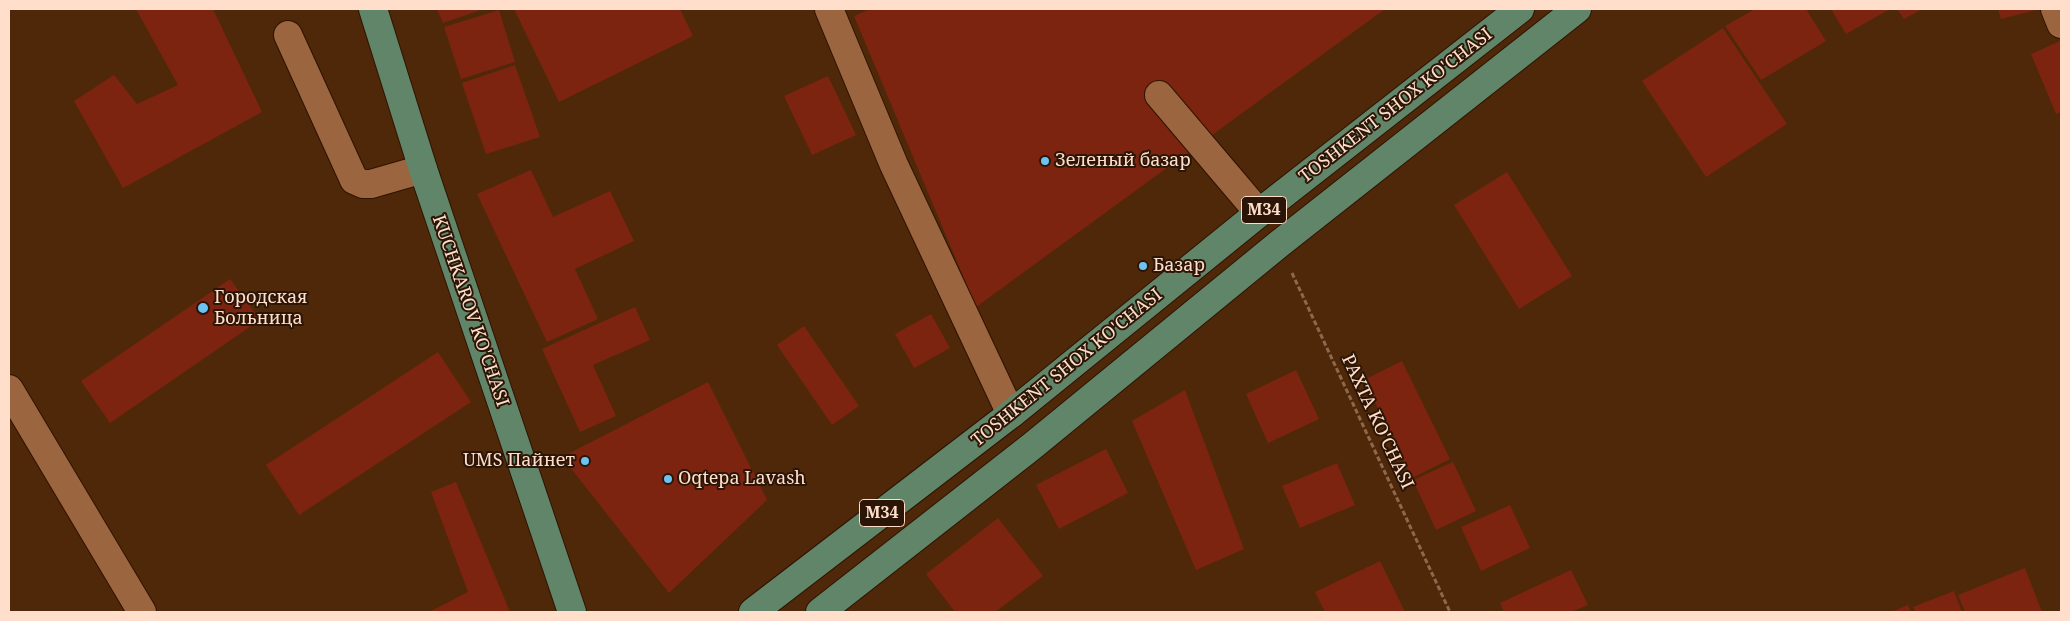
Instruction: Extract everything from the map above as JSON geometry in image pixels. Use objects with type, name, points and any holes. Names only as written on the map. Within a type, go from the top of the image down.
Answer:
[{"type":"main road","name":"KUCHKAROV KO'CHASI","points":[[373,9],[422,169],[572,612]]},
{"type":"main road","name":"TOSHKENT SHOX KO'CHASI","points":[[753,612],[1010,414],[1259,214],[1520,9]]},
{"type":"main road","name":"TOSHKENT SHOX KO'CHASI","points":[[820,612],[1030,447],[1279,244],[1577,9]]},
{"type":"street","points":[[829,9],[894,164],[1010,414]]},
{"type":"street","points":[[2055,9],[2061,24]]},
{"type":"street","points":[[288,35],[354,180],[363,184],[371,184],[422,169]]},
{"type":"street","points":[[1159,95],[1259,214]]},
{"type":"street","points":[[9,389],[142,612]]},
{"type":"path","name":"PAXTA KO'CHASI","points":[[1279,244],[1450,612]]},
{"type":"building","points":[[136,9],[213,9],[262,112],[123,188],[74,101],[114,75],[137,104],[178,85]]},
{"type":"building","points":[[437,9],[477,9],[478,11],[443,23]]},
{"type":"building","points":[[514,9],[680,9],[693,36],[559,102]]},
{"type":"building","name":"Зеленый базар","points":[[870,9],[1385,9],[976,307],[854,16]]},
{"type":"building","points":[[1755,9],[1806,9],[1826,41],[1761,80],[1725,26]]},
{"type":"building","points":[[1831,9],[1890,9],[1846,34]]},
{"type":"building","points":[[1897,9],[1922,9],[1904,19]]},
{"type":"building","points":[[1998,9],[2040,9],[2001,19]]},
{"type":"building","points":[[499,10],[515,62],[461,79],[444,27]]},
{"type":"building","points":[[1723,28],[1787,124],[1706,177],[1642,81]]},
{"type":"building","points":[[2060,41],[2061,112],[2056,114],[2031,54]]},
{"type":"building","points":[[515,65],[540,137],[486,154],[462,83]]},
{"type":"building","points":[[828,76],[856,135],[812,155],[784,96]]},
{"type":"building","points":[[531,170],[553,217],[610,191],[634,241],[575,269],[598,319],[547,342],[477,194]]},
{"type":"building","points":[[1507,172],[1572,276],[1519,309],[1454,205]]},
{"type":"building","points":[[230,279],[260,320],[110,423],[81,381]]},
{"type":"building","points":[[635,307],[650,340],[593,365],[616,416],[580,432],[542,349]]},
{"type":"building","points":[[931,314],[950,348],[914,368],[895,334]]},
{"type":"building","points":[[804,326],[859,406],[832,425],[777,345]]},
{"type":"building","points":[[438,352],[471,402],[299,515],[266,465]]},
{"type":"building","points":[[1402,361],[1450,459],[1412,478],[1364,380]]},
{"type":"building","points":[[1296,370],[1319,419],[1268,443],[1246,394]]},
{"type":"building","name":"Oqtepa Lavash","points":[[708,382],[767,500],[669,593],[562,457]]},
{"type":"building","points":[[1185,390],[1244,549],[1196,570],[1132,421]]},
{"type":"building","points":[[1106,449],[1128,493],[1059,529],[1036,485]]},
{"type":"building","points":[[1453,462],[1476,511],[1436,530],[1413,480]]},
{"type":"building","points":[[1337,463],[1355,505],[1300,528],[1282,486]]},
{"type":"building","points":[[456,482],[510,612],[429,612],[468,592],[431,492]]},
{"type":"building","points":[[1510,505],[1530,548],[1481,571],[1461,527]]},
{"type":"building","points":[[998,518],[1043,576],[995,612],[955,612],[926,574]]},
{"type":"building","points":[[1380,561],[1405,612],[1325,612],[1315,592]]},
{"type":"building","points":[[2025,568],[2042,612],[1965,612],[1958,595]]},
{"type":"building","points":[[1571,570],[1588,605],[1571,612],[1504,612],[1500,603]]},
{"type":"building","points":[[1954,591],[1962,612],[1916,612],[1913,607]]},
{"type":"building","points":[[1908,605],[1911,612],[1891,612]]},
{"type":"place","name":"Зеленый базар","points":[[1045,161]]},
{"type":"place","name":"Базар","points":[[1143,266]]},
{"type":"place","name":"Городская Больница","points":[[203,308]]},
{"type":"place","name":"UMS Пайнет","points":[[585,461]]},
{"type":"place","name":"Oqtepa Lavash","points":[[668,479]]}]
